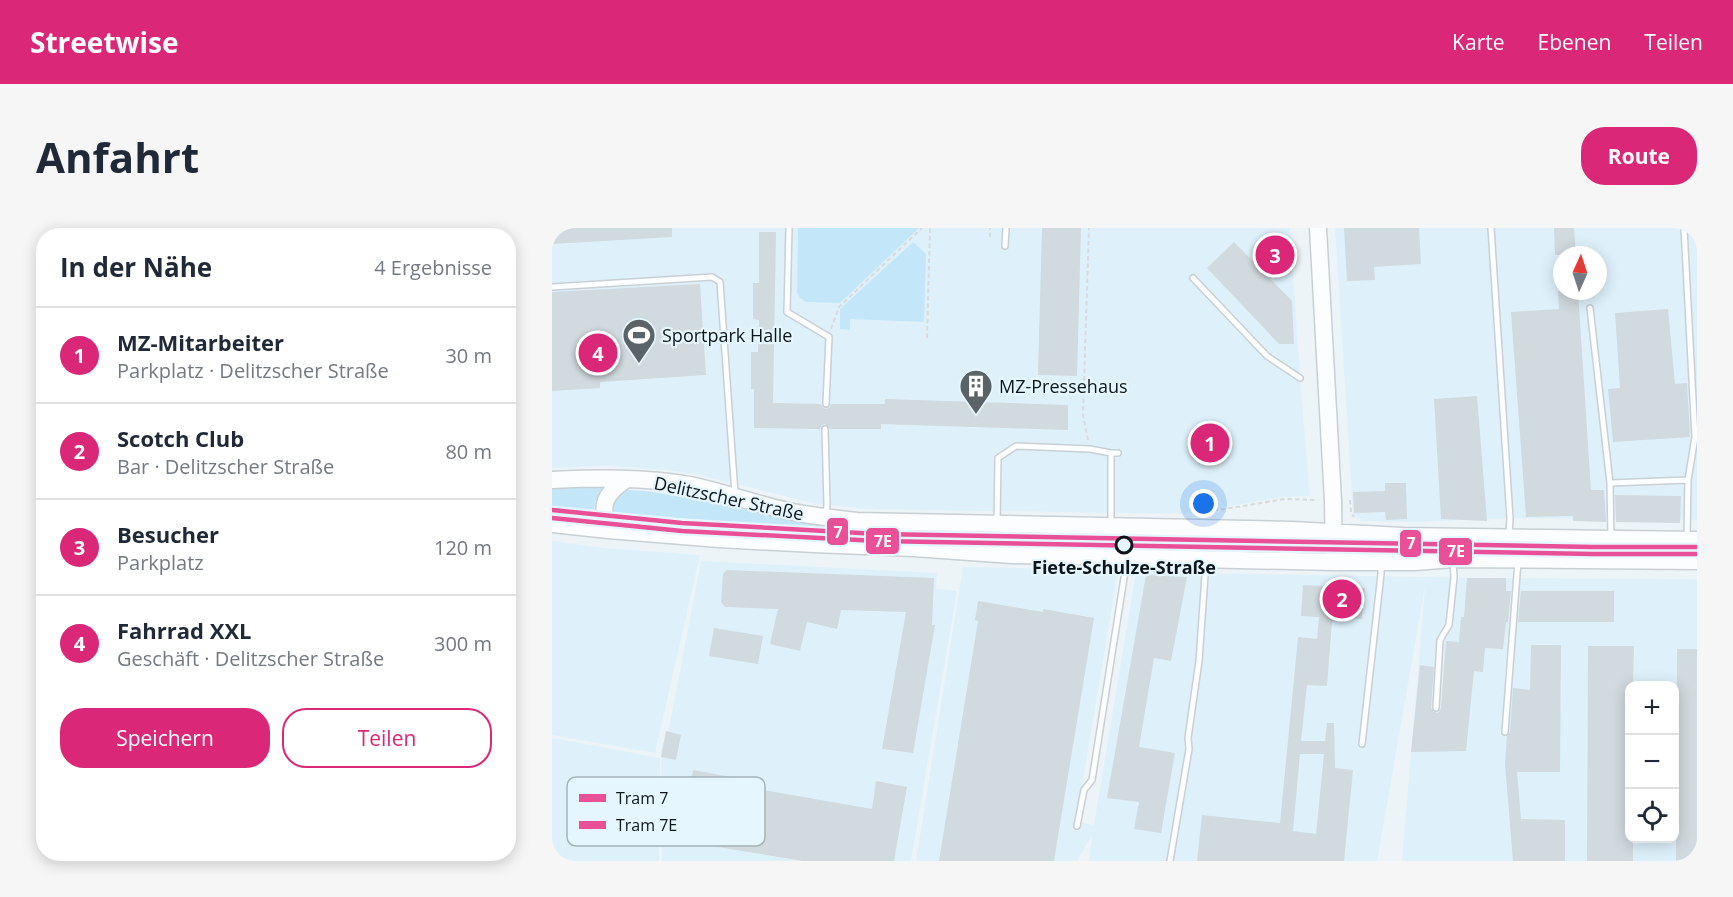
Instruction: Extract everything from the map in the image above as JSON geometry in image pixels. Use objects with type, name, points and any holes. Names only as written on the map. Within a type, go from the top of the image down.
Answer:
[{"type":"main road","points":[[1318,228],[1333,501],[1334,562]]},
{"type":"main road","points":[[608,530],[604,507],[606,498],[611,490],[627,478]]},
{"type":"main road","name":"Delitzscher Straße","points":[[552,480],[627,478],[690,485],[788,511],[826,518],[857,520],[1402,536],[1692,540]]},
{"type":"main road","name":"Delitzscher Straße","points":[[552,524],[755,541],[1012,555],[1334,562],[1415,562],[1453,559],[1697,561]]},
{"type":"lane","points":[[789,228],[787,312],[829,337],[826,404]]},
{"type":"lane","points":[[1005,246],[1006,228]]},
{"type":"lane","points":[[1491,228],[1510,518],[1509,538]]},
{"type":"lane","points":[[1684,228],[1695,437],[1688,480],[1692,540]]},
{"type":"lane","points":[[552,287],[712,277],[720,282],[736,496]]},
{"type":"lane","points":[[1193,278],[1267,356],[1300,378]]},
{"type":"lane","points":[[1590,308],[1610,483],[1611,540]]},
{"type":"lane","points":[[825,429],[826,518]]},
{"type":"lane","points":[[997,524],[999,458],[1016,446],[1090,449],[1118,453]]},
{"type":"lane","points":[[1111,453],[1111,526]]},
{"type":"lane","points":[[1610,483],[1688,480]]},
{"type":"lane","points":[[1077,826],[1084,790],[1092,780],[1127,557]]},
{"type":"lane","points":[[1170,861],[1189,749],[1188,738],[1199,661],[1207,559]]},
{"type":"lane","points":[[1436,708],[1440,640],[1449,625],[1454,578],[1453,559]]},
{"type":"lane","points":[[1505,732],[1518,559]]},
{"type":"lane","points":[[1362,744],[1381,561]]},
{"type":"path","points":[[829,337],[838,307],[922,228]]},
{"type":"path","points":[[927,339],[930,228]]},
{"type":"path","points":[[990,228],[990,237]]},
{"type":"path","points":[[1089,228],[1083,415],[1090,449]]},
{"type":"path","points":[[1205,512],[1285,499],[1333,501]]},
{"type":"shaded area","points":[[552,228],[1290,228],[1310,496],[1283,497],[1183,514],[865,509],[812,503],[695,474],[666,470],[609,466],[552,468]]},
{"type":"shaded area","points":[[798,228],[919,228],[840,303],[806,302],[800,298],[797,292]]},
{"type":"shaded area","points":[[1335,228],[1697,228],[1697,520],[1510,518],[1415,522],[1363,521],[1353,515]]},
{"type":"shaded area","points":[[913,242],[926,254],[924,322],[850,319],[850,330],[840,329],[840,309]]},
{"type":"shaded area","points":[[598,482],[602,487],[595,502],[594,512],[552,506],[552,484]]},
{"type":"shaded area","points":[[627,490],[707,501],[795,522],[997,532],[797,527],[614,513],[614,497]]},
{"type":"shaded area","points":[[552,541],[605,548],[700,555],[655,753],[552,735]]},
{"type":"shaded area","points":[[701,561],[937,573],[936,589],[957,591],[911,861],[662,861],[662,846],[765,846],[765,777],[661,777],[661,749],[669,728]]},
{"type":"shaded area","points":[[963,567],[1118,570],[1076,822],[1094,825],[1136,572],[1697,579],[1697,861],[1402,861],[1425,587],[1377,861],[1089,861],[1092,835],[1077,861],[916,861]]},
{"type":"shaded area","points":[[552,738],[660,758],[660,777],[567,777],[567,846],[659,846],[659,861],[552,861]]},
{"type":"building","points":[[552,228],[672,228],[672,237],[552,244]]},
{"type":"building","points":[[1042,228],[1081,228],[1077,376],[1038,375]]},
{"type":"building","points":[[1344,228],[1419,228],[1421,264],[1374,267],[1375,280],[1347,281]]},
{"type":"building","points":[[1554,228],[1574,228],[1575,246],[1555,246]]},
{"type":"building","points":[[759,232],[776,232],[773,403],[821,404],[826,409],[831,404],[885,404],[885,399],[1068,405],[1068,430],[881,424],[881,429],[830,429],[825,424],[820,429],[754,428],[751,352],[758,352],[759,320],[753,319],[753,283],[759,283]]},
{"type":"building","points":[[1234,242],[1292,301],[1294,344],[1279,344],[1207,268]]},
{"type":"building","points":[[700,284],[706,375],[600,382],[600,388],[552,391],[552,292]]},
{"type":"building","points":[[1558,300],[1579,300],[1591,490],[1604,490],[1606,522],[1573,521],[1573,516],[1526,517],[1511,312],[1559,309]]},
{"type":"building","points":[[1668,309],[1675,384],[1687,383],[1690,437],[1613,442],[1608,389],[1620,388],[1615,313]]},
{"type":"building","points":[[1477,396],[1487,521],[1441,519],[1434,399]]},
{"type":"building","points":[[1385,483],[1406,483],[1407,519],[1386,520],[1385,512],[1354,513],[1353,492],[1385,491]]},
{"type":"building","points":[[1615,495],[1681,496],[1680,523],[1616,522]]},
{"type":"building","points":[[727,570],[934,578],[932,625],[935,625],[913,753],[882,749],[906,612],[841,610],[837,629],[807,622],[800,651],[770,644],[778,609],[725,607],[721,602],[723,574]]},
{"type":"building","points":[[1146,575],[1187,577],[1171,661],[1154,658],[1139,747],[1175,753],[1161,833],[1134,829],[1139,802],[1107,798]]},
{"type":"building","points":[[1467,578],[1506,578],[1506,591],[1511,591],[1503,649],[1485,648],[1483,672],[1474,671],[1466,751],[1411,752],[1420,665],[1434,667],[1431,708],[1438,713],[1441,708],[1446,641],[1459,642],[1461,617],[1464,617]]},
{"type":"building","points":[[1303,585],[1365,588],[1362,619],[1340,618],[1332,622],[1327,686],[1307,685],[1301,741],[1325,741],[1327,723],[1334,723],[1335,768],[1353,770],[1344,861],[1197,861],[1202,815],[1280,823],[1298,637],[1317,639],[1319,617],[1301,616]],"holes":[[[1300,754],[1324,754],[1316,834],[1293,831]]]},
{"type":"building","points":[[1521,591],[1614,591],[1614,622],[1518,622]]},
{"type":"building","points":[[978,601],[1094,618],[1054,861],[939,861],[978,621],[975,620]]},
{"type":"building","points":[[714,628],[763,636],[758,664],[709,656]]},
{"type":"building","points":[[1531,645],[1561,645],[1560,772],[1517,772],[1521,819],[1565,820],[1565,861],[1513,861],[1505,764],[1507,736],[1510,732],[1513,688],[1530,690]]},
{"type":"building","points":[[1588,646],[1634,646],[1633,681],[1625,681],[1625,843],[1633,843],[1633,861],[1587,861]]},
{"type":"building","points":[[1677,649],[1697,649],[1697,861],[1676,861],[1676,843],[1679,843],[1679,681],[1677,681]]},
{"type":"building","points":[[666,731],[681,735],[676,760],[661,757]]},
{"type":"building","points":[[693,770],[732,777],[692,777]]},
{"type":"building","points":[[876,781],[907,787],[894,861],[803,861],[712,846],[765,846],[765,790],[872,809]]},
{"type":"tram line","name":"7","points":[[552,510],[682,523],[878,534],[1697,547]]},
{"type":"tram line","name":"7E","points":[[552,518],[682,531],[878,541],[1697,554]]},
{"type":"place","name":"Besucher","points":[[1275,255]]},
{"type":"place","name":"Fahrrad XXL","points":[[598,353]]},
{"type":"place","name":"Sportpark Halle","points":[[639,364]]},
{"type":"place","name":"MZ-Pressehaus","points":[[976,415]]},
{"type":"place","name":"MZ-Mitarbeiter","points":[[1210,443]]},
{"type":"place","name":"Fiete-Schulze-Straße","points":[[1124,545]]},
{"type":"place","name":"Scotch Club","points":[[1342,599]]}]
